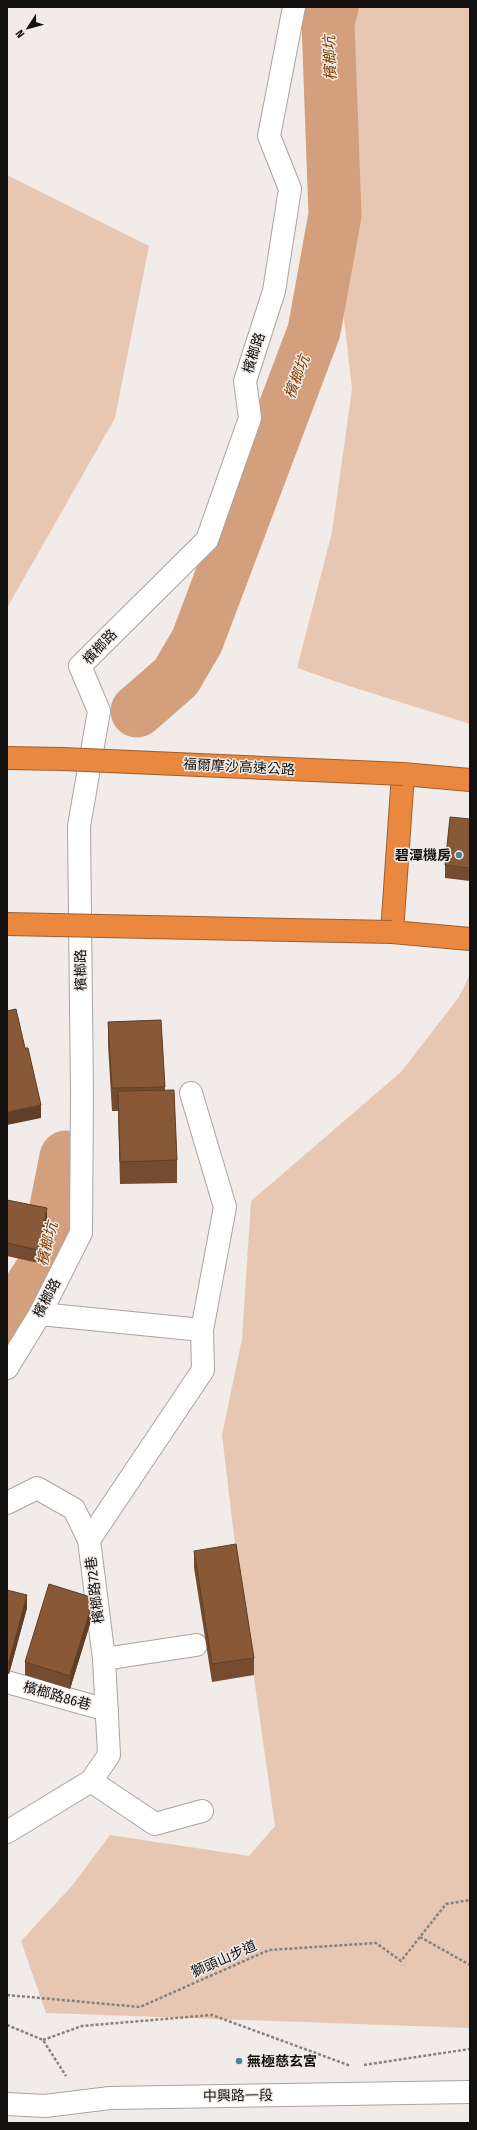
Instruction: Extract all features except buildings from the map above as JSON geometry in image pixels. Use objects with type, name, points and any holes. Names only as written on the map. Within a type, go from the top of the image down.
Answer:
[{"type":"highway","name":"福爾摩沙高速公路","points":[[7,758],[63,759],[403,774],[470,780]]},
{"type":"highway","points":[[392,932],[403,774]]},
{"type":"highway","points":[[7,924],[392,932],[470,939]]},
{"type":"street","name":"檳榔路","points":[[7,1368],[40,1314],[81,1233],[82,1094],[79,826],[99,711],[80,666],[207,540],[250,418],[245,381],[274,291],[290,189],[269,136],[294,7]]},
{"type":"street","name":"檳榔路72巷","points":[[7,1832],[91,1781],[109,1754],[104,1659],[89,1540],[203,1370],[202,1330],[224,1207],[191,1093]]},
{"type":"street","points":[[40,1314],[202,1330]]},
{"type":"street","points":[[7,1503],[37,1488],[74,1508],[89,1540]]},
{"type":"street","points":[[104,1659],[196,1645]]},
{"type":"street","name":"檳榔路86巷","points":[[7,1682],[106,1710]]},
{"type":"street","points":[[91,1781],[155,1824],[202,1811]]},
{"type":"street","name":"中興路一段","points":[[7,2104],[45,2106],[110,2098],[470,2092]]},
{"type":"path","name":"獅頭山步道","points":[[7,1995],[140,2007],[269,1950],[376,1943],[401,1961],[446,1904],[470,1900]]},
{"type":"path","points":[[420,1937],[470,1965]]},
{"type":"path","points":[[43,2040],[82,2026],[212,2015],[354,2067]]},
{"type":"path","points":[[7,2025],[43,2040],[70,2082]]},
{"type":"path","points":[[362,2066],[470,2049]]},
{"type":"shaded area","points":[[336,7],[470,7],[470,724],[297,668],[332,532],[352,389],[332,213]]},
{"type":"shaded area","points":[[7,175],[149,246],[115,418],[7,608]]},
{"type":"shaded area","points":[[470,974],[470,2028],[46,2013],[21,1941],[71,1887],[110,1835],[249,1856],[275,1826],[235,1544],[222,1435],[242,1339],[251,1201],[401,1072],[459,997]]},
{"type":"waterway","name":"檳榔坑","points":[[137,711],[176,677],[197,641],[314,331],[335,215],[328,22],[332,7]]},
{"type":"waterway","name":"檳榔坑","points":[[7,1323],[44,1267],[66,1157]]},
{"type":"place","name":"碧潭機房","points":[[459,855]]},
{"type":"place","name":"無極慈玄宮","points":[[239,2061]]}]
